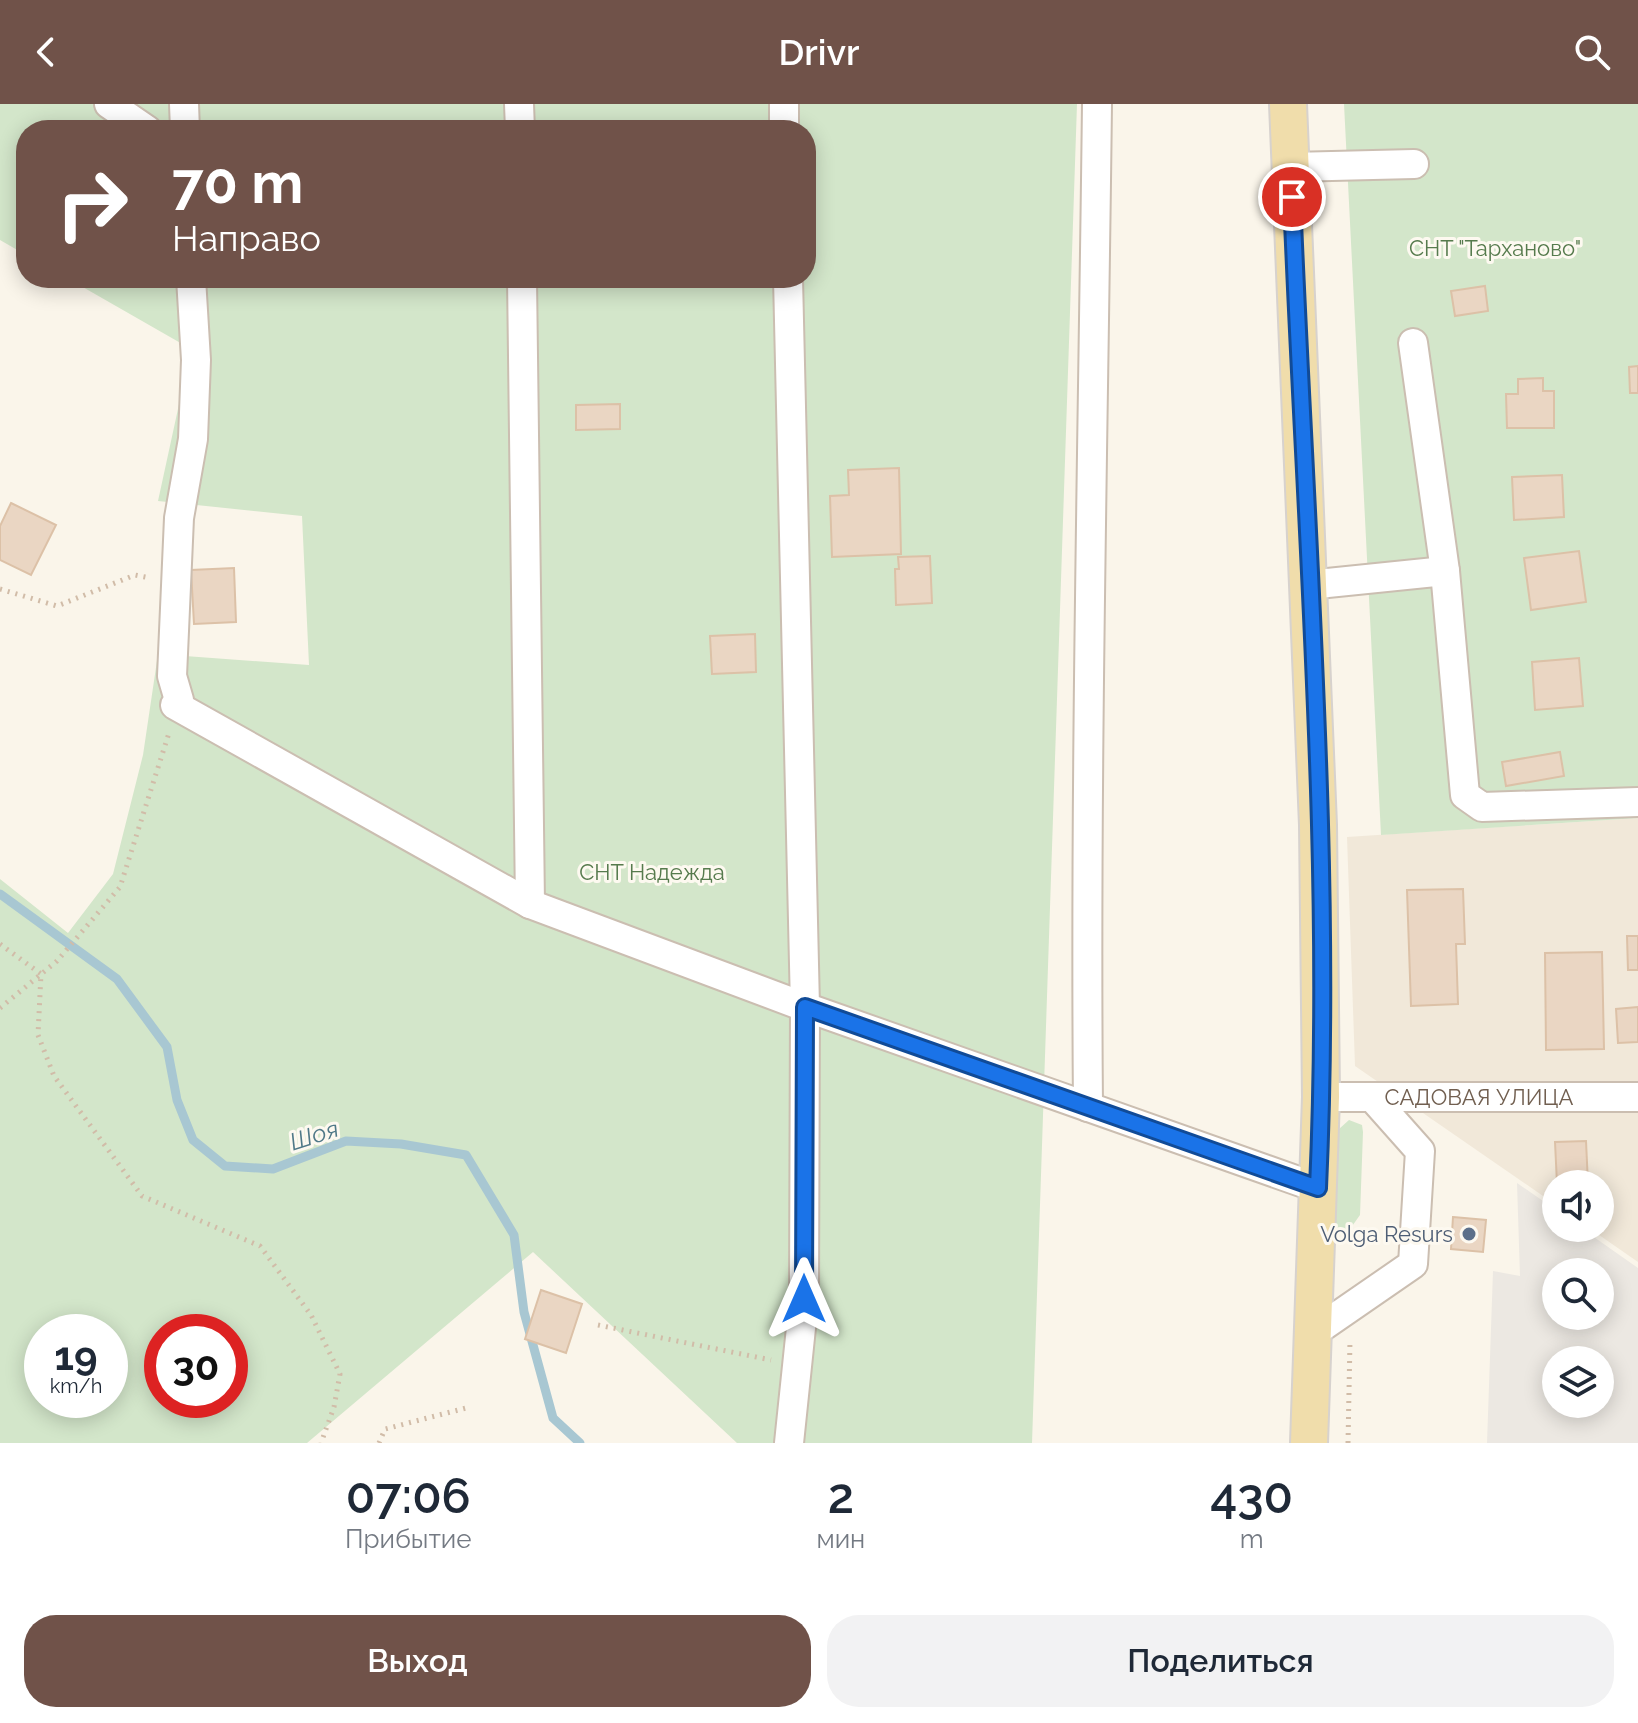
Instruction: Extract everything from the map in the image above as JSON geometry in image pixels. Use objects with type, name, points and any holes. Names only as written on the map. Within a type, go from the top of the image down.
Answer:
[{"type":"main road","points":[[1288,104],[1318,825],[1321,1097],[1309,1443]]},
{"type":"street","points":[[109,104],[132,120]]},
{"type":"street","points":[[1088,1107],[1085,781],[1092,609],[1097,104]]},
{"type":"street","points":[[1291,167],[1414,164]]},
{"type":"street","points":[[192,288],[196,360],[193,439],[179,518],[172,676],[179,700],[175,705],[530,904],[805,1007],[1318,1188]]},
{"type":"street","points":[[522,288],[530,904]]},
{"type":"street","points":[[788,288],[805,1007],[804,1299],[789,1443]]},
{"type":"street","points":[[1413,343],[1445,571],[1465,795],[1482,807],[1638,802]]},
{"type":"street","points":[[1308,585],[1445,571]]},
{"type":"street","name":"САДОВАЯ УЛИЦА","points":[[1321,1097],[1638,1097]]},
{"type":"street","points":[[1313,1333],[1413,1264],[1420,1151],[1372,1097]]},
{"type":"path","points":[[0,589],[57,606],[135,575],[177,582]]},
{"type":"path","points":[[0,1008],[57,961],[120,887],[164,757],[175,705]]},
{"type":"path","points":[[0,944],[41,974]]},
{"type":"path","points":[[41,974],[38,1035],[54,1076],[142,1196],[260,1246],[311,1315],[340,1374],[334,1407],[321,1443]]},
{"type":"path","points":[[1348,1443],[1351,1307]]},
{"type":"path","points":[[598,1325],[799,1366]]},
{"type":"path","points":[[379,1443],[385,1429],[470,1407]]},
{"type":"shaded area","points":[[1638,818],[1638,1262],[1609,1242],[1614,1242],[1614,1170],[1542,1170],[1542,1195],[1355,1066],[1347,837]]},
{"type":"shaded area","points":[[1517,1183],[1542,1200],[1542,1242],[1601,1242],[1638,1268],[1638,1443],[1487,1443],[1493,1271],[1520,1276]]},
{"type":"green space","name":"СНТ Надежда","points":[[0,104],[1077,104],[1032,1443],[737,1443],[533,1252],[307,1443],[0,1443],[0,879],[68,933],[113,874],[143,755],[158,654],[309,665],[302,516],[158,501],[191,349],[84,288],[816,288],[816,120],[16,120],[16,249],[0,240]]},
{"type":"green space","name":"СНТ \"Тарханово\"","points":[[1344,104],[1638,104],[1638,818],[1381,835]]},
{"type":"green space","points":[[1349,1120],[1362,1125],[1363,1132],[1360,1215],[1350,1229],[1339,1231],[1334,1225],[1339,1129]]},
{"type":"building","points":[[1485,286],[1488,311],[1455,316],[1451,291]]},
{"type":"building","points":[[1638,366],[1638,393],[1630,393],[1629,367]]},
{"type":"building","points":[[1543,378],[1543,391],[1554,391],[1554,428],[1507,428],[1506,394],[1518,394],[1518,379]]},
{"type":"building","points":[[620,404],[620,429],[576,430],[576,405]]},
{"type":"building","points":[[899,468],[901,554],[832,557],[830,496],[849,495],[848,470]]},
{"type":"building","points":[[1562,475],[1564,517],[1514,520],[1512,477]]},
{"type":"building","points":[[11,503],[56,525],[31,575],[0,560],[0,526]]},
{"type":"building","points":[[1579,551],[1586,602],[1531,610],[1524,558]]},
{"type":"building","points":[[930,556],[932,603],[896,605],[895,569],[899,569],[898,557]]},
{"type":"building","points":[[234,568],[236,622],[194,624],[191,570]]},
{"type":"building","points":[[755,634],[756,672],[712,674],[710,636]]},
{"type":"building","points":[[1579,658],[1583,706],[1535,710],[1532,662]]},
{"type":"building","points":[[1560,752],[1564,776],[1506,786],[1502,762]]},
{"type":"building","points":[[1463,889],[1465,944],[1456,944],[1458,1004],[1411,1006],[1407,890]]},
{"type":"building","points":[[1627,936],[1638,936],[1638,970],[1628,970]]},
{"type":"building","points":[[1602,952],[1604,1049],[1546,1050],[1545,953]]},
{"type":"building","points":[[1638,1007],[1638,1042],[1618,1043],[1616,1009]]},
{"type":"building","points":[[1586,1141],[1587,1170],[1556,1170],[1555,1142]]},
{"type":"building","name":"Volga Resurs","points":[[1453,1217],[1486,1220],[1483,1252],[1451,1249]]},
{"type":"building","points":[[541,1290],[582,1304],[566,1353],[525,1339]]},
{"type":"waterway","name":"Шоя","points":[[0,894],[117,979],[167,1047],[177,1100],[193,1140],[225,1166],[273,1169],[346,1141],[401,1144],[466,1155],[514,1235],[524,1312],[553,1418],[580,1443]]},
{"type":"place","name":"Volga Resurs","points":[[1469,1234]]},
{"type":"route","points":[[804,1299],[805,1007],[1318,1188],[1321,1097],[1318,825],[1292,197]]}]
